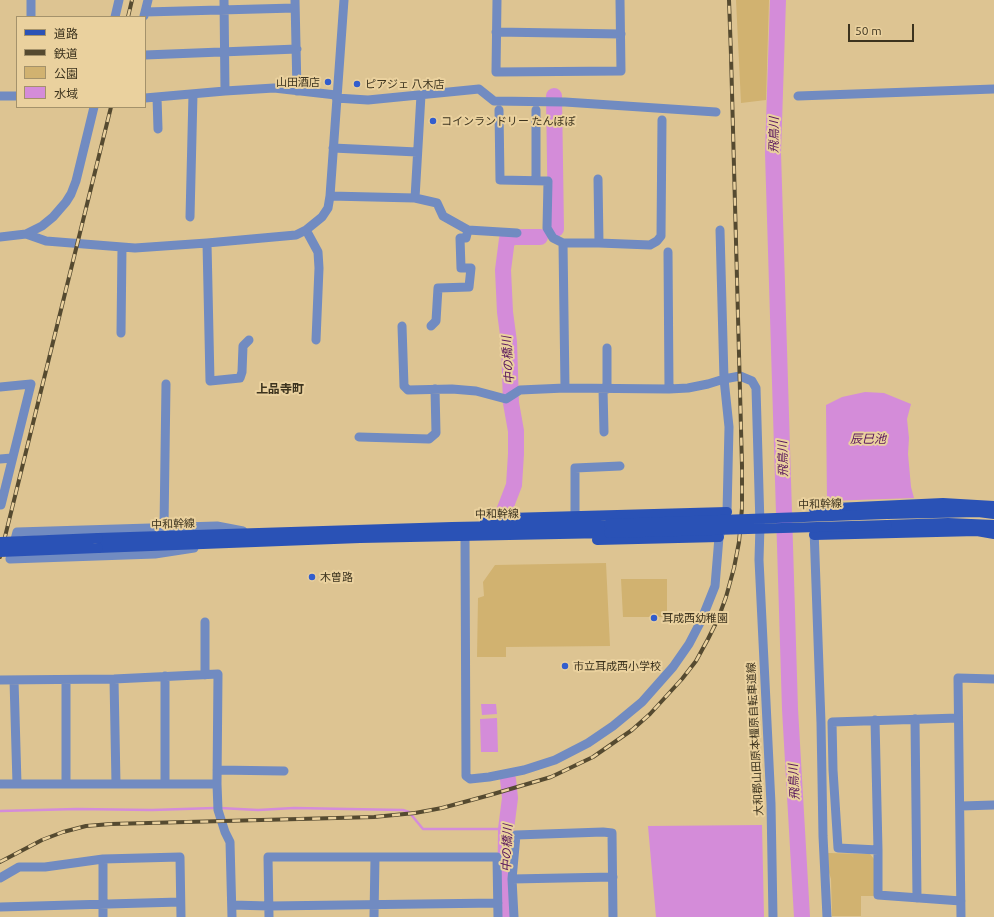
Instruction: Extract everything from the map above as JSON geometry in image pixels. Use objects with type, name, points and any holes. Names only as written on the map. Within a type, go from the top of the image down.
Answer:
[{"type":"main road","points":[[814,509],[943,502],[994,506]]},
{"type":"main road","points":[[452,527],[508,518],[727,512]]},
{"type":"main road","name":"中和幹線","points":[[0,542],[221,544],[360,538],[465,536],[886,514],[978,512],[994,514]]},
{"type":"main road","name":"中和幹線","points":[[0,552],[98,543],[250,533],[452,527],[609,528],[948,523],[994,525]]},
{"type":"main road","points":[[814,535],[977,531],[994,534]]},
{"type":"main road","points":[[465,536],[484,543],[719,537]]},
{"type":"street","points":[[31,0],[31,16]]},
{"type":"street","points":[[115,16],[119,0]]},
{"type":"street","points":[[148,0],[145,14],[224,10],[295,4],[297,91]]},
{"type":"street","points":[[224,0],[225,91]]},
{"type":"street","points":[[26,234],[46,241],[122,247],[160,247],[296,234],[306,230],[322,217],[328,208],[330,196],[344,0]]},
{"type":"street","points":[[497,0],[496,72],[621,71],[620,0]]},
{"type":"street","points":[[496,32],[621,34]]},
{"type":"street","points":[[146,55],[296,50]]},
{"type":"street","points":[[146,98],[274,88],[368,100],[479,89],[494,101],[565,102],[716,112]]},
{"type":"street","points":[[798,96],[994,89]]},
{"type":"street","points":[[190,217],[193,94]]},
{"type":"street","points":[[415,198],[421,95]]},
{"type":"street","points":[[0,96],[16,96]]},
{"type":"street","points":[[157,97],[158,129]]},
{"type":"street","points":[[0,237],[26,234],[42,226],[53,217],[71,194],[76,181],[94,108]]},
{"type":"street","points":[[499,110],[500,180],[548,181],[547,228],[553,238],[563,242],[650,245],[657,241],[661,236],[662,120]]},
{"type":"street","points":[[536,110],[536,180]]},
{"type":"street","points":[[333,148],[417,152]]},
{"type":"street","points":[[598,178],[599,243]]},
{"type":"street","points":[[330,196],[415,198],[437,203],[444,216],[468,230],[517,233]]},
{"type":"street","points":[[306,230],[318,252],[319,268],[316,340]]},
{"type":"street","points":[[431,326],[436,321],[438,288],[469,287],[471,268],[461,268],[460,238],[466,238],[468,230]]},
{"type":"street","points":[[465,536],[466,776],[470,779],[490,777],[524,770],[555,760],[588,743],[613,726],[642,702],[673,667],[689,644],[701,621],[715,586],[719,537],[727,512],[729,427],[724,379],[720,230]]},
{"type":"street","points":[[563,242],[565,388]]},
{"type":"street","points":[[207,243],[210,381],[240,378],[242,372],[243,346],[249,340]]},
{"type":"street","points":[[121,333],[122,247]]},
{"type":"street","points":[[668,252],[669,389]]},
{"type":"street","points":[[358,437],[429,439],[436,433],[435,390],[408,390],[404,386],[402,326]]},
{"type":"street","points":[[604,432],[607,348]]},
{"type":"street","name":"大和郡山田原本橿原自転車道線","points":[[435,390],[476,391],[509,397],[520,390],[565,388],[688,388],[740,376],[752,381],[756,388],[760,525],[759,560],[771,804],[773,917]]},
{"type":"street","points":[[0,387],[30,384],[21,426],[0,505]]},
{"type":"street","points":[[164,527],[166,384]]},
{"type":"street","points":[[0,459],[12,458]]},
{"type":"street","points":[[575,516],[575,468],[620,466]]},
{"type":"street","points":[[760,525],[814,523],[827,917]]},
{"type":"street","points":[[221,544],[155,554],[10,559],[17,532],[217,526],[250,533]]},
{"type":"street","points":[[204,622],[205,675]]},
{"type":"street","points":[[0,680],[114,679],[218,674],[218,810],[230,842],[232,917]]},
{"type":"street","points":[[165,676],[165,784]]},
{"type":"street","points":[[961,917],[958,678],[994,679]]},
{"type":"street","points":[[114,679],[116,784]]},
{"type":"street","points":[[14,680],[17,784]]},
{"type":"street","points":[[66,680],[66,784]]},
{"type":"street","points":[[878,850],[838,848],[833,770],[832,722],[958,718]]},
{"type":"street","points":[[915,719],[917,898]]},
{"type":"street","points":[[875,720],[878,896],[961,901]]},
{"type":"street","points":[[217,770],[284,771]]},
{"type":"street","points":[[0,784],[217,784]]},
{"type":"street","points":[[960,806],[994,805]]},
{"type":"street","points":[[514,917],[512,878],[516,834],[603,832],[612,833],[613,917]]},
{"type":"street","points":[[0,878],[19,867],[44,867],[103,859],[180,857],[181,917]]},
{"type":"street","points":[[269,917],[268,857],[497,857],[498,917]]},
{"type":"street","points":[[374,917],[375,857]]},
{"type":"street","points":[[103,859],[103,917]]},
{"type":"street","points":[[512,878],[613,877]]},
{"type":"street","points":[[0,907],[180,902]]},
{"type":"street","points":[[232,905],[268,906],[498,903]]},
{"type":"green space","points":[[736,0],[769,0],[766,100],[741,103]]},
{"type":"green space","points":[[606,563],[610,646],[506,647],[506,657],[477,657],[478,598],[484,596],[483,582],[495,565]]},
{"type":"green space","points":[[621,579],[667,579],[667,617],[623,617]]},
{"type":"green space","points":[[828,853],[870,854],[874,859],[875,896],[861,896],[861,916],[832,916],[831,879],[828,869]]},
{"type":"water","name":"辰巳池","points":[[865,392],[884,393],[911,404],[907,419],[909,438],[908,454],[911,487],[914,498],[827,501],[826,405],[842,397]]},
{"type":"water","points":[[481,704],[496,704],[497,714],[482,715]]},
{"type":"water","points":[[497,718],[498,752],[481,752],[480,719]]},
{"type":"water","points":[[762,825],[764,917],[656,917],[648,826]]},
{"type":"waterway","name":"飛鳥川","points":[[778,0],[773,153],[790,709],[802,917]]},
{"type":"waterway","name":"中の橋川","points":[[554,96],[556,229]]},
{"type":"waterway","name":"中の橋川","points":[[504,511],[514,485],[516,454],[516,431],[511,403],[509,342],[505,312],[503,270],[507,239],[515,237],[540,237]]},
{"type":"waterway","name":"中の橋川","points":[[505,917],[506,829],[510,798],[508,779]]},
{"type":"waterway","points":[[0,811],[215,808]]},
{"type":"waterway","points":[[220,808],[258,810],[294,808],[403,810],[409,812],[423,829],[506,829]]},
{"type":"railway","points":[[128,16],[132,0]]},
{"type":"railway","points":[[0,862],[42,840],[63,832],[86,826],[111,824],[374,817],[415,813],[442,808],[551,777],[593,757],[632,730],[650,714],[682,679],[696,661],[708,639],[718,619],[726,597],[739,542],[742,508],[729,0]]},
{"type":"railway","points":[[0,557],[111,108]]},
{"type":"place","name":"山田酒店","points":[[328,82]]},
{"type":"place","name":"ピアジェ 八木店","points":[[357,84]]},
{"type":"place","name":"コインランドリー たんぽぽ","points":[[433,121]]},
{"type":"place","name":"木曽路","points":[[312,577]]},
{"type":"place","name":"耳成西幼稚園","points":[[654,618]]},
{"type":"place","name":"市立耳成西小学校","points":[[565,666]]},
{"type":"district","name":"上品寺町","points":[[280,389]]}]
